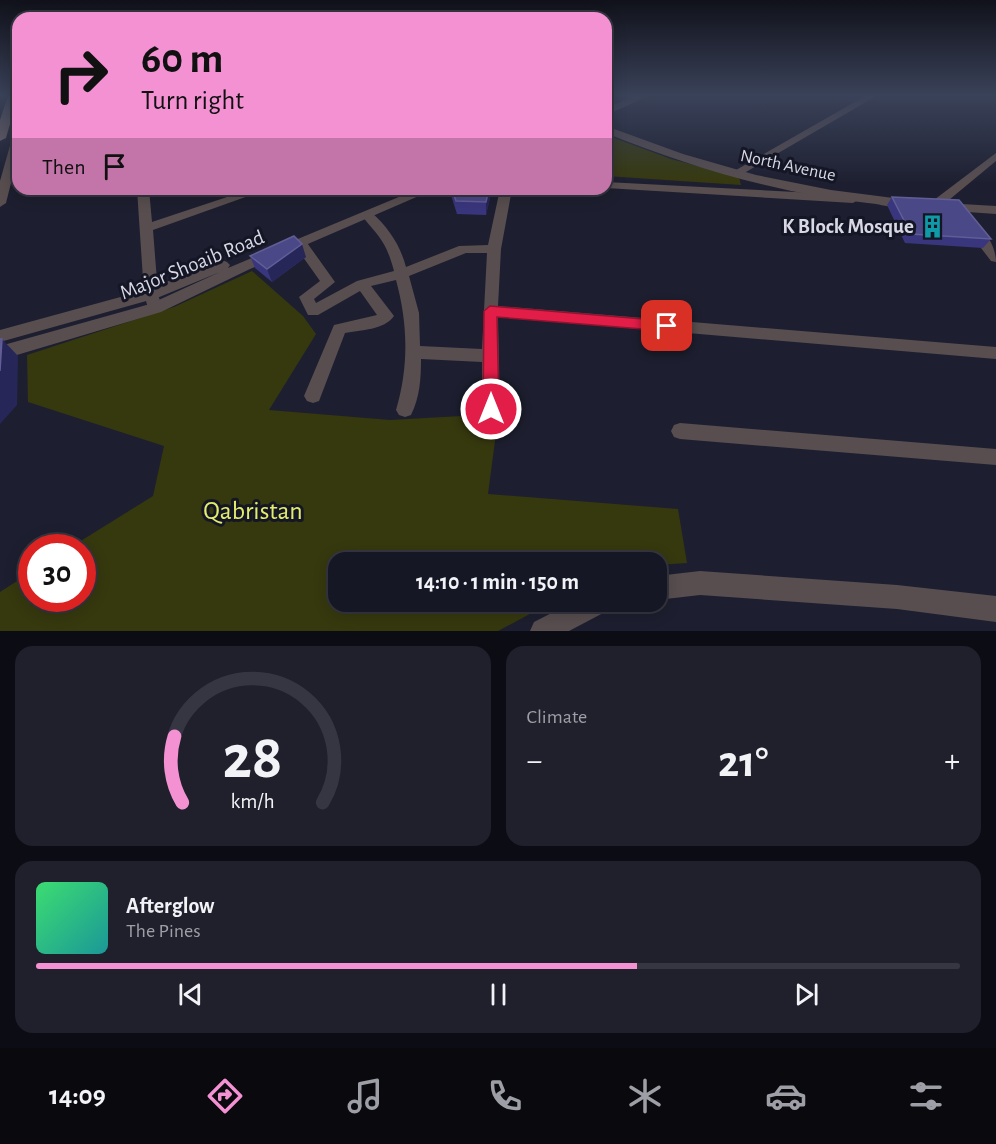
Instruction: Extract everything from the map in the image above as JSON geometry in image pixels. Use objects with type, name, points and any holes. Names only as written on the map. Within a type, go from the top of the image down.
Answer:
[{"type":"main road","points":[[0,138],[4,124]]},
{"type":"street","points":[[735,174],[822,124]]},
{"type":"street","name":"North Avenue","points":[[612,131],[735,174],[862,200],[996,210]]},
{"type":"street","points":[[934,206],[996,156]]},
{"type":"street","points":[[0,203],[12,158]]},
{"type":"street","points":[[612,185],[862,200]]},
{"type":"street","points":[[144,195],[153,301]]},
{"type":"street","points":[[147,228],[235,195]]},
{"type":"street","name":"Major Shoaib Road","points":[[0,336],[153,301],[392,195]]},
{"type":"street","name":"Major Shoaib Road","points":[[0,353],[153,301],[415,195]]},
{"type":"street","points":[[491,409],[490,311],[494,249],[505,195]]},
{"type":"street","points":[[955,207],[996,258]]},
{"type":"street","points":[[367,215],[381,228],[395,251],[412,313],[413,380],[405,410]]},
{"type":"street","points":[[300,243],[328,282],[306,297],[311,310],[317,309],[362,284],[402,274],[464,249],[494,249]]},
{"type":"street","points":[[313,396],[339,329],[380,321],[386,316],[362,284]]},
{"type":"street","points":[[490,311],[996,352]]},
{"type":"street","points":[[413,352],[491,356]]},
{"type":"street","points":[[680,431],[996,457]]},
{"type":"street","points":[[667,587],[700,583],[897,597],[996,609]]},
{"type":"street","points":[[543,631],[579,612]]},
{"type":"green space","points":[[612,137],[671,159],[739,177],[741,185],[612,176]]},
{"type":"green space","name":"Qabristan","points":[[252,271],[303,316],[316,334],[269,410],[390,420],[480,415],[498,418],[488,494],[678,509],[687,563],[667,564],[667,552],[328,552],[328,612],[533,612],[498,631],[0,631],[0,592],[18,580],[18,612],[96,612],[96,534],[92,534],[153,496],[164,446],[28,402],[27,355],[174,307]]},
{"type":"building","points":[[454,195],[488,195],[486,202],[456,201]]},
{"type":"building","name":"K Block Mosque","points":[[892,197],[959,200],[991,239],[911,234]]},
{"type":"building","points":[[294,236],[302,244],[267,269],[250,256]]},
{"type":"building","points":[[0,339],[2,339],[0,371]]},
{"type":"place","name":"K Block Mosque","points":[[932,226]]},
{"type":"route","points":[[491,409],[490,311],[667,326]]}]
